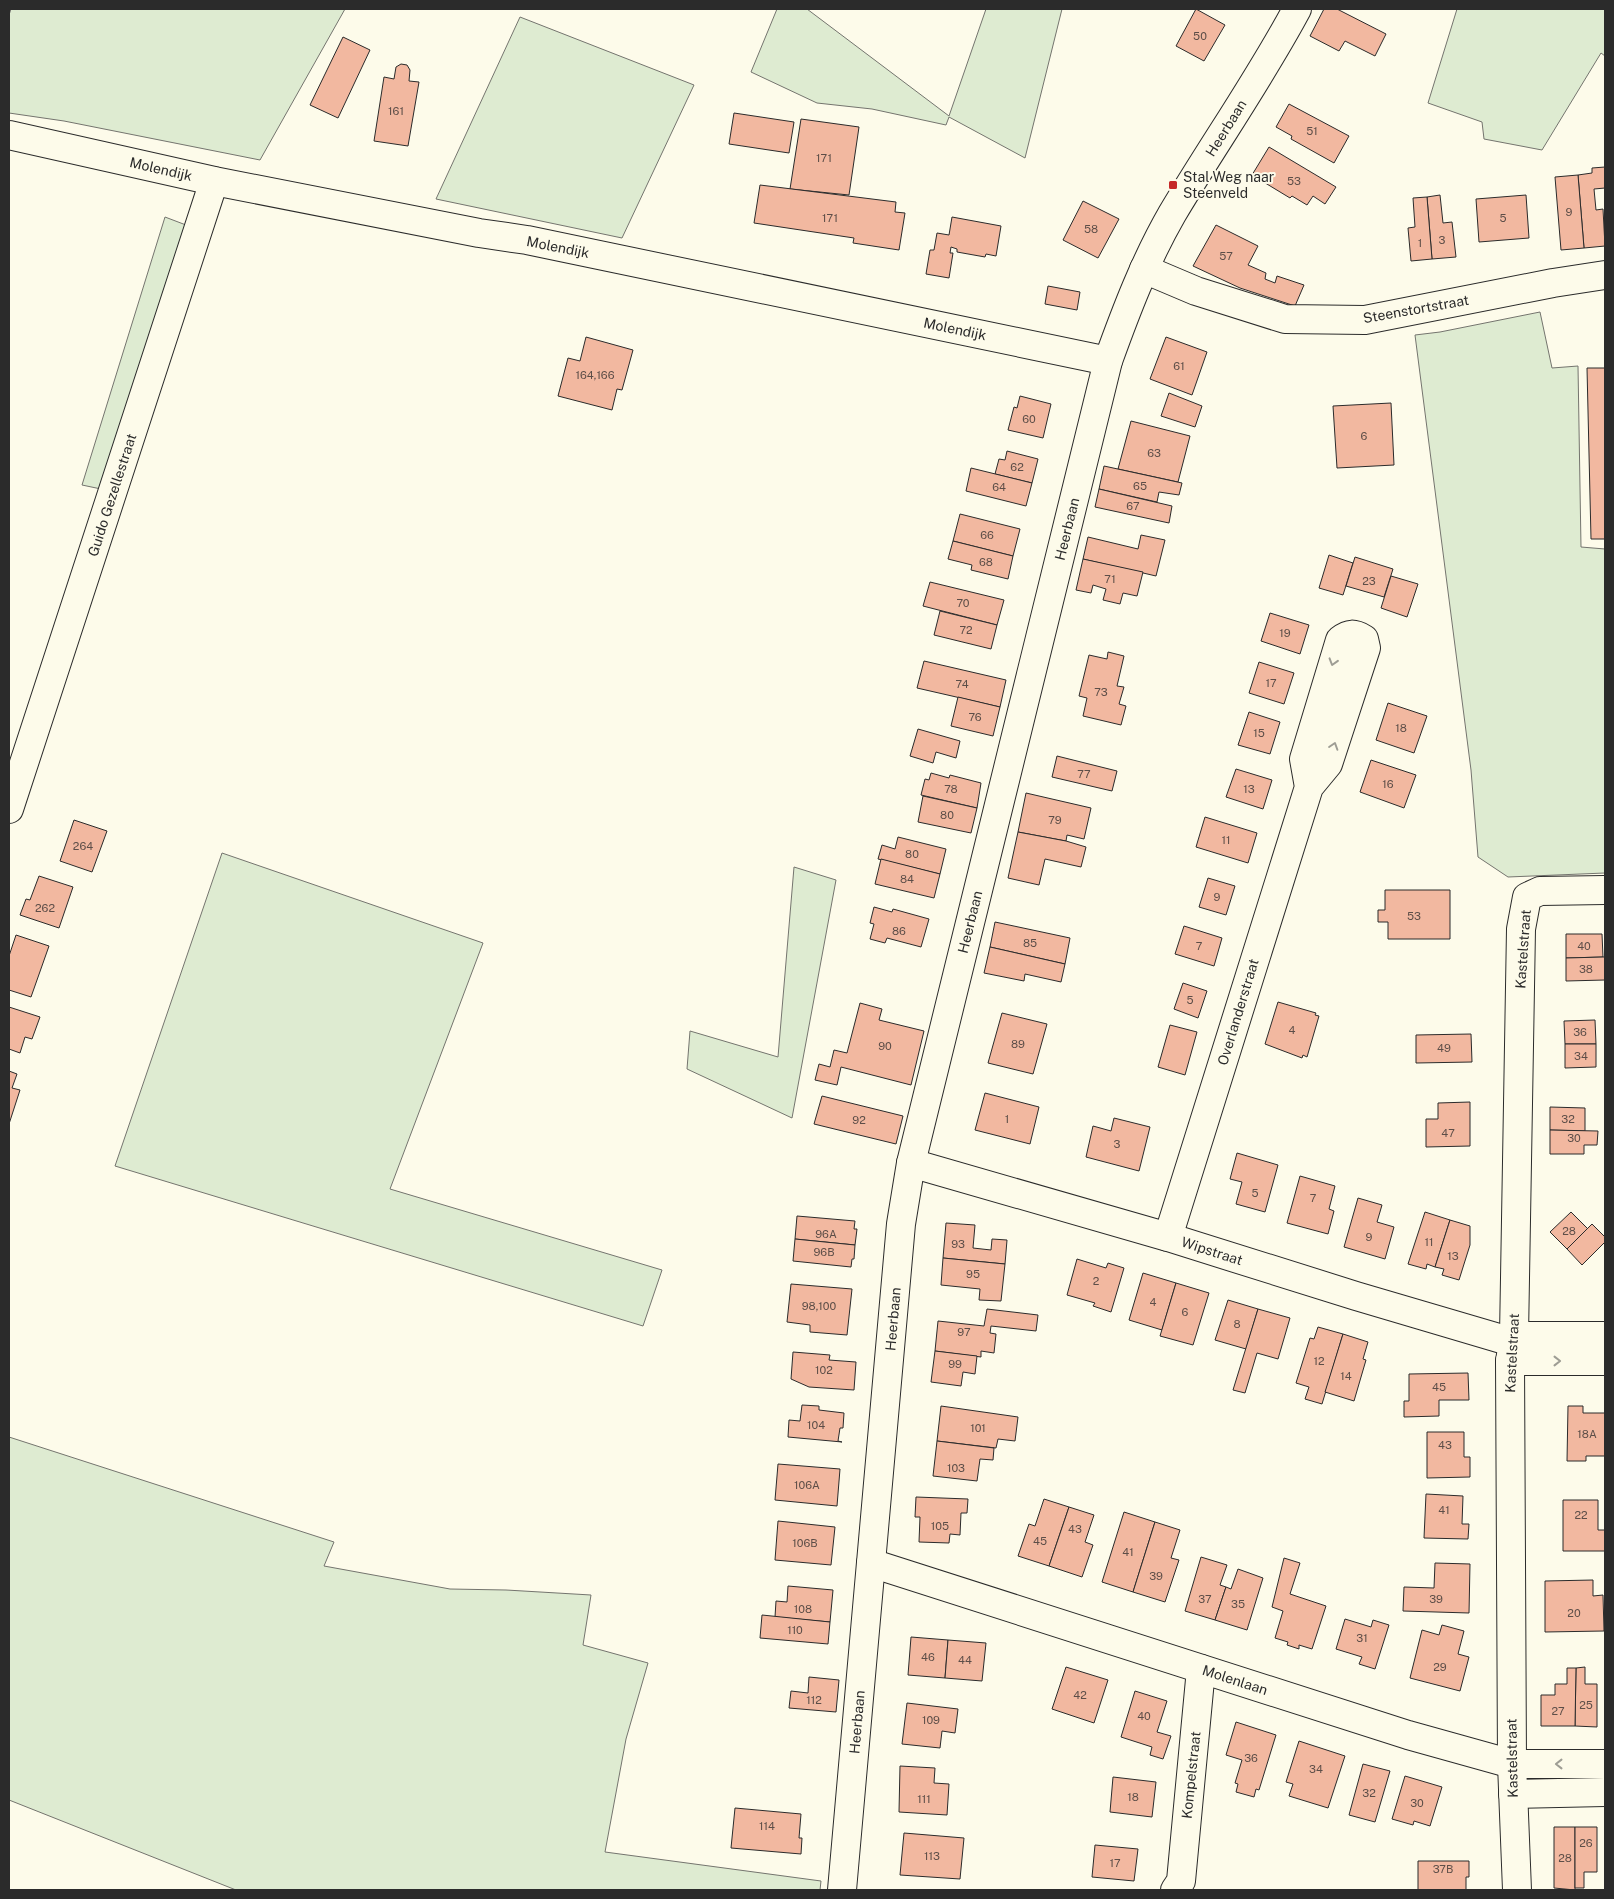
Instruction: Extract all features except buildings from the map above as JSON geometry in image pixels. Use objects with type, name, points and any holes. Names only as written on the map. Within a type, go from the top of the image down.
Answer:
[{"type":"street","name":"Heerbaan","points":[[842,1890],[901,1224],[911,1163],[1108,361],[1144,269],[1172,215],[1234,117],[1297,9]]},
{"type":"street","name":"Molendijk","points":[[9,135],[214,181],[479,233],[527,240],[1108,361]]},
{"type":"street","name":"Guido Gezellestraat","points":[[9,809],[214,181]]},
{"type":"street","name":"Steenstortstraat","points":[[1144,269],[1196,291],[1285,319],[1294,320],[1365,320],[1553,283],[1605,275]]},
{"type":"street","name":"Overlanderstraat","points":[[1168,1237],[1309,787]]},
{"type":"street","name":"Kastelstraat","points":[[1516,1890],[1512,1764],[1512,1346],[1521,929],[1527,897],[1540,891],[1605,890]]},
{"type":"street","name":"Wipstraat","points":[[911,1163],[1168,1237],[1512,1346],[1605,1361]]},
{"type":"street","name":"Wipstraat","points":[[1512,1346],[1605,1336]]},
{"type":"street","name":"Molenlaan","points":[[871,1563],[1408,1735],[1512,1764],[1605,1764]]},
{"type":"street","name":"Kompelstraat","points":[[1180,1887],[1201,1669]]},
{"type":"street","points":[[1513,1794],[1605,1792]]},
{"type":"green space","points":[[11,9],[345,9],[260,160],[64,121],[9,113],[9,15]]},
{"type":"green space","points":[[777,9],[807,9],[949,116],[986,9],[1062,9],[1025,158],[949,117],[946,125],[872,109],[817,103],[751,72]]},
{"type":"green space","points":[[1457,9],[1605,9],[1605,56],[1601,53],[1542,150],[1484,139],[1482,122],[1428,103]]},
{"type":"green space","points":[[520,17],[694,85],[622,238],[436,199]]},
{"type":"green space","points":[[165,217],[186,225],[101,489],[82,485]]},
{"type":"green space","points":[[1540,312],[1552,368],[1578,366],[1581,547],[1605,549],[1605,873],[1508,877],[1478,857],[1471,770],[1415,335],[1440,332]]},
{"type":"green space","points":[[222,853],[483,943],[390,1189],[662,1270],[643,1326],[115,1166]]},
{"type":"green space","points":[[794,867],[836,880],[792,1118],[687,1069],[690,1031],[778,1057]]},
{"type":"green space","points":[[9,1437],[334,1542],[324,1566],[450,1589],[591,1595],[583,1645],[648,1663],[626,1739],[605,1852],[821,1881],[820,1890],[236,1890],[9,1800]]},
{"type":"place","name":"Stal Weg naar Steenveld","points":[[1173,185]]}]
